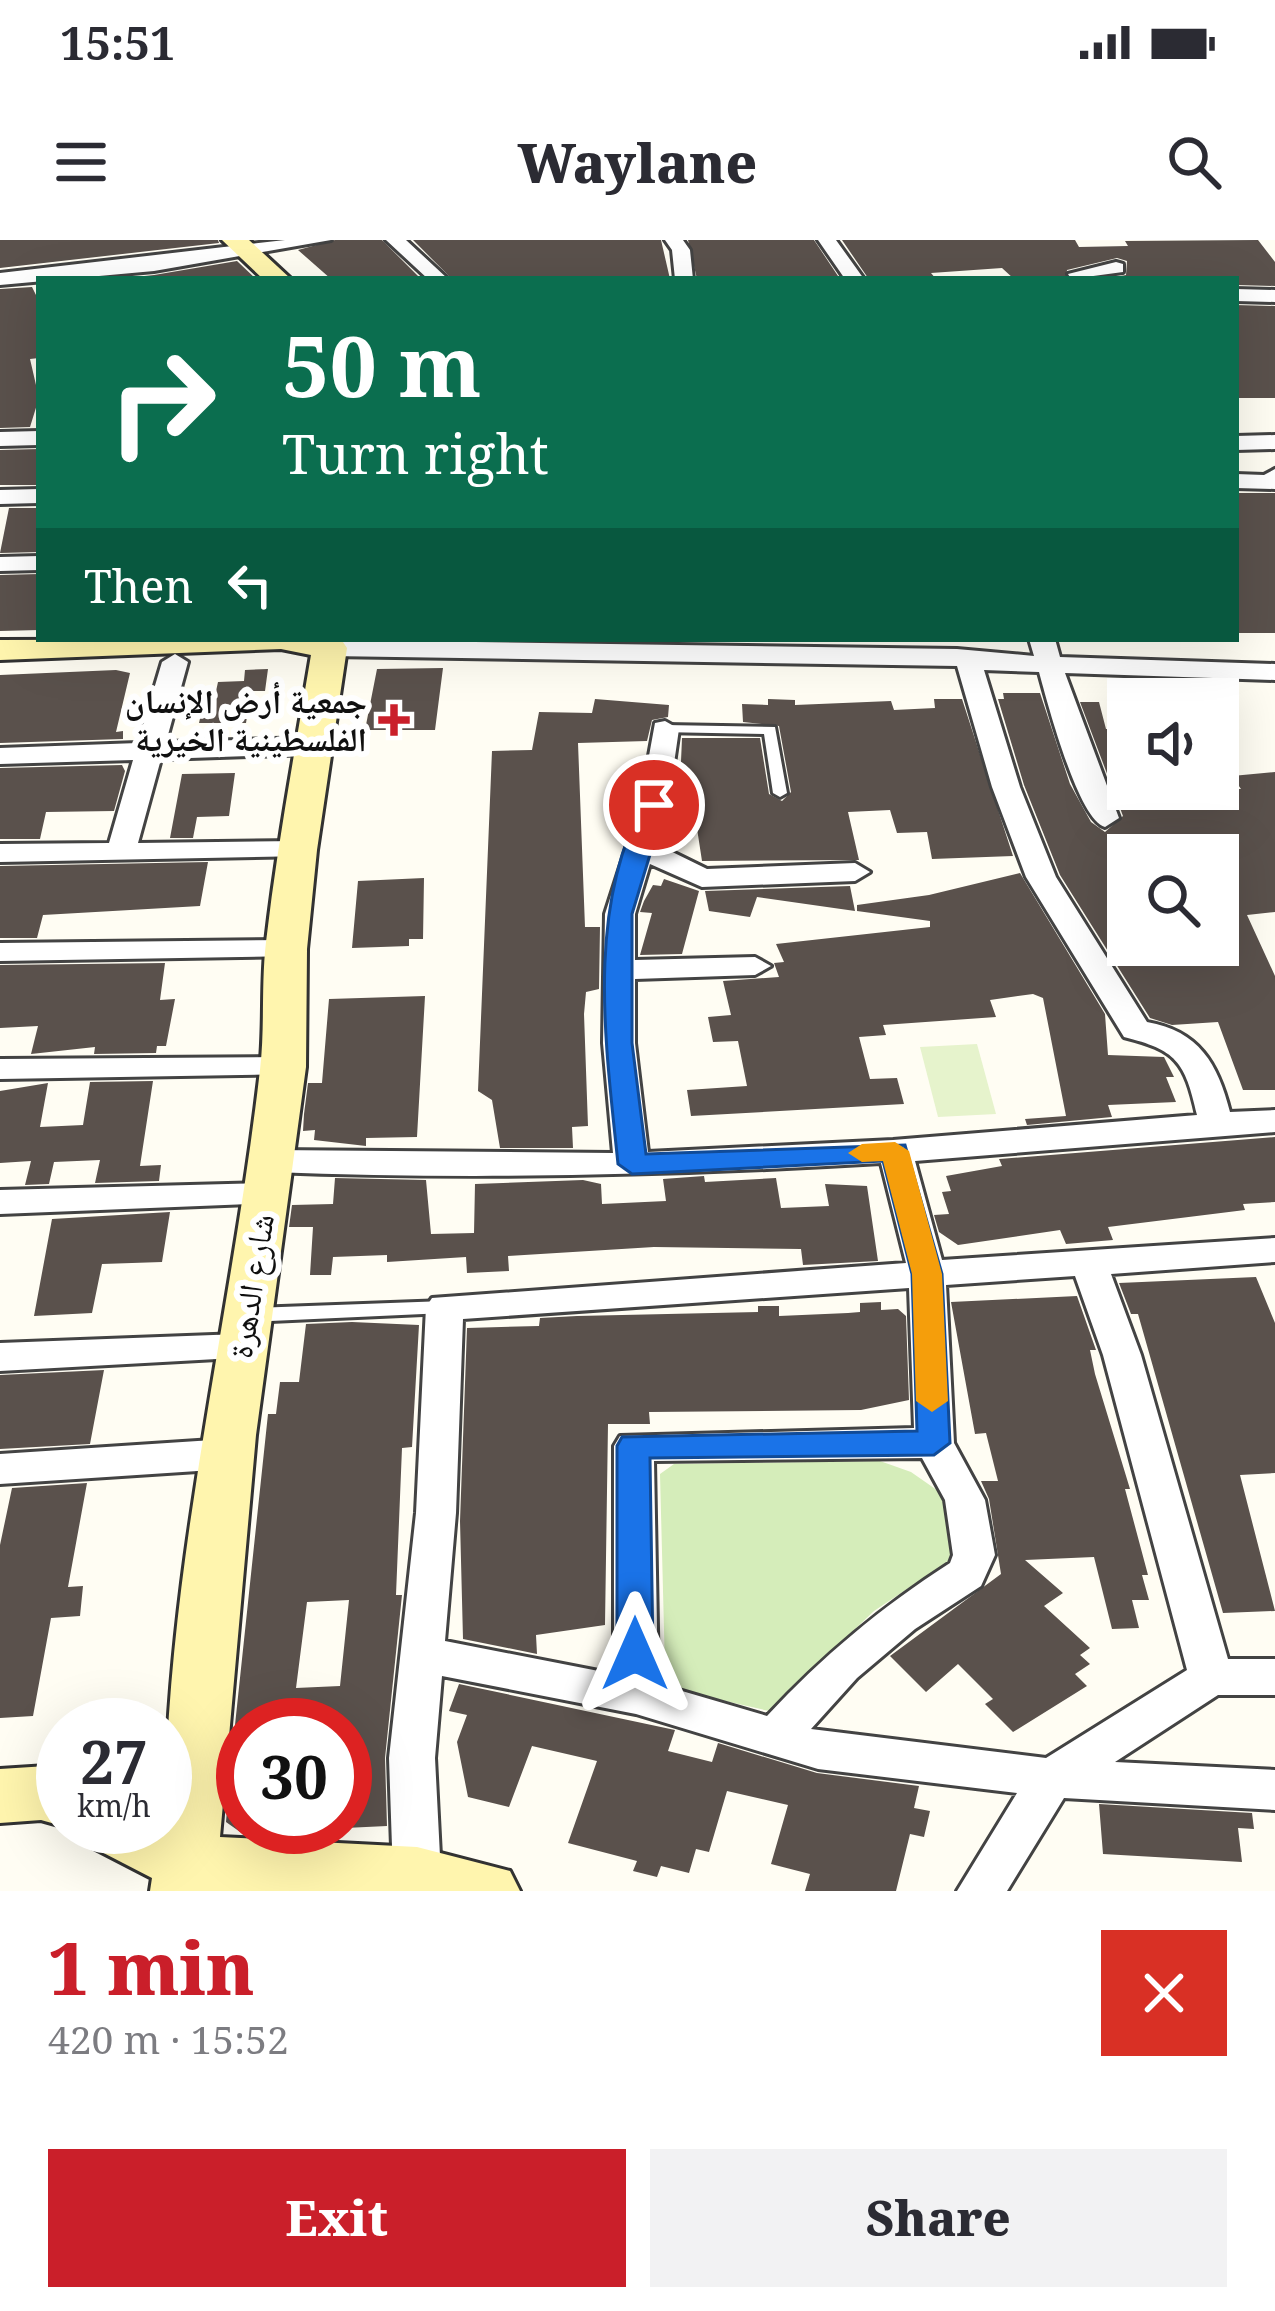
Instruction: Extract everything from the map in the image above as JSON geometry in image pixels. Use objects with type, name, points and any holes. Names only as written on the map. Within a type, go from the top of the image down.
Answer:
[{"type":"street","points":[[112,240],[141,273]]},
{"type":"street","points":[[56,276],[141,273],[240,246],[322,240]]},
{"type":"street","points":[[395,240],[437,276]]},
{"type":"street","points":[[674,240],[681,250],[684,276]]},
{"type":"street","points":[[827,240],[853,276]]},
{"type":"street","points":[[240,246],[275,276]]},
{"type":"street","points":[[1078,276],[1115,268]]},
{"type":"street","points":[[0,278],[36,277]]},
{"type":"street","points":[[1239,295],[1275,296]]},
{"type":"street","points":[[0,440],[36,438]]},
{"type":"street","points":[[1239,442],[1275,442]]},
{"type":"street","points":[[1239,481],[1274,482],[1275,476]]},
{"type":"street","points":[[3,504],[36,497]]},
{"type":"street","points":[[0,565],[36,563]]},
{"type":"street","points":[[0,650],[225,642]]},
{"type":"street","points":[[0,667],[175,662],[326,644],[1158,652],[1275,672]]},
{"type":"street","name":"شارع الدهرة","points":[[191,1698],[242,1331],[269,1178],[283,1067],[286,949],[326,644]]},
{"type":"street","points":[[1045,651],[1105,818]]},
{"type":"street","points":[[960,652],[1019,829],[1057,908],[1109,979],[1135,1030],[1172,1041],[1204,1067],[1216,1124]]},
{"type":"street","points":[[122,852],[175,662]]},
{"type":"street","points":[[0,756],[153,751],[313,728]]},
{"type":"street","points":[[632,1164],[619,1043],[620,914],[654,805],[665,729]]},
{"type":"street","points":[[638,846],[703,878],[855,872]]},
{"type":"street","points":[[0,853],[297,850]]},
{"type":"street","points":[[0,952],[286,949]]},
{"type":"street","points":[[620,970],[755,966]]},
{"type":"street","points":[[0,1069],[283,1067]]},
{"type":"street","points":[[0,1202],[426,1168],[895,1151],[1275,1121]]},
{"type":"street","points":[[777,1735],[842,1664],[899,1617],[966,1574],[974,1555],[964,1500],[934,1443],[927,1274],[895,1151]]},
{"type":"street","points":[[417,1876],[412,1758],[436,1513],[446,1306],[1089,1262],[1271,1260]]},
{"type":"street","points":[[1089,1262],[1122,1355],[1128,1391],[1211,1677]]},
{"type":"street","points":[[0,1357],[242,1331]]},
{"type":"street","points":[[636,1696],[634,1446],[934,1443]]},
{"type":"street","points":[[0,1468],[228,1454]]},
{"type":"street","points":[[419,1654],[636,1696],[818,1750],[1052,1778],[1275,1790]]},
{"type":"street","points":[[981,1891],[1052,1778],[1211,1677],[1275,1677]]},
{"type":"street","points":[[152,1854],[185,1877],[417,1876],[488,1891]]},
{"type":"lane","points":[[665,729],[770,730],[780,793]]},
{"type":"lane","points":[[242,1331],[446,1306]]},
{"type":"green space","points":[[977,1044],[996,1114],[938,1117],[920,1047]]},
{"type":"green space","points":[[880,1461],[911,1472],[944,1495],[955,1557],[874,1611],[769,1711],[676,1690],[665,1668],[660,1474],[674,1464]]},
{"type":"building","points":[[0,240],[218,240],[219,243],[0,268]]},
{"type":"building","points":[[335,240],[382,240],[418,276],[328,276],[298,250]]},
{"type":"building","points":[[413,240],[661,240],[669,276],[449,276]]},
{"type":"building","points":[[688,240],[814,240],[838,276],[696,276]]},
{"type":"building","points":[[842,240],[1075,240],[1079,247],[1128,246],[1125,241],[1258,240],[1275,262],[1275,286],[1239,285],[1239,276],[1121,276],[1126,275],[1127,261],[1117,258],[1067,270],[1066,276],[1011,276],[1002,268],[931,273],[934,276],[867,276]]},
{"type":"building","points":[[237,261],[253,276],[144,276]]},
{"type":"building","points":[[32,287],[36,295],[36,358],[30,359],[36,408],[30,427],[0,428],[0,289]]},
{"type":"building","points":[[1239,305],[1275,306],[1275,398],[1239,398]]},
{"type":"building","points":[[36,449],[36,485],[0,485],[0,450]]},
{"type":"building","points":[[1239,493],[1275,493],[1275,633],[1239,633]]},
{"type":"building","points":[[9,508],[36,508],[36,552],[0,553]]},
{"type":"building","points":[[36,574],[36,630],[0,631],[0,575]]},
{"type":"building","points":[[443,668],[435,730],[365,730],[377,669]]},
{"type":"building","points":[[268,669],[265,691],[251,691],[246,723],[199,723],[205,696],[215,696],[218,682],[244,681],[245,670]]},
{"type":"building","points":[[130,673],[116,732],[123,731],[123,739],[0,743],[0,675]]},
{"type":"building","points":[[1003,693],[1040,693],[1070,784],[1091,822],[1105,832],[1123,816],[1121,810],[1239,810],[1239,775],[1275,772],[1275,912],[1247,915],[1275,976],[1275,1090],[1243,1090],[1218,1022],[1172,1025],[1150,1018],[1117,966],[1239,966],[1239,834],[1107,834],[1107,950],[1060,875],[1024,785],[998,699],[1004,699]]},
{"type":"building","points":[[595,699],[669,705],[668,717],[652,720],[647,741],[578,743],[585,927],[600,927],[599,989],[586,992],[584,1014],[588,1126],[572,1127],[573,1148],[500,1148],[492,1100],[478,1091],[492,751],[532,750],[539,712],[592,713]]},
{"type":"building","points":[[768,699],[795,700],[795,705],[891,701],[894,710],[935,708],[934,699],[962,699],[1013,856],[932,859],[927,832],[897,833],[890,810],[848,812],[859,860],[702,861],[694,809],[679,809],[682,738],[760,738],[769,794],[782,801],[791,792],[779,726],[743,722],[742,704],[768,705]]},
{"type":"building","points":[[1080,702],[1099,702],[1106,729],[1107,774]]},
{"type":"building","points":[[122,765],[125,771],[114,811],[46,812],[40,839],[0,839],[0,768]]},
{"type":"building","points":[[235,773],[229,816],[197,817],[193,838],[170,838],[182,774]]},
{"type":"building","points":[[208,862],[200,906],[43,915],[37,938],[0,938],[0,866]]},
{"type":"building","points":[[1020,873],[1105,1014],[1108,1055],[1164,1057],[1174,1077],[1166,1077],[1176,1102],[1108,1105],[1112,1117],[1027,1125],[1025,1119],[1066,1116],[1043,998],[1033,994],[990,1000],[996,1017],[883,1025],[886,1035],[859,1037],[870,1079],[897,1078],[904,1104],[691,1116],[687,1090],[747,1086],[738,1041],[713,1042],[708,1017],[731,1015],[723,981],[779,977],[774,963],[784,962],[776,944],[930,927],[930,921],[857,911],[857,905],[929,895]]},
{"type":"building","points":[[424,878],[423,939],[409,939],[409,946],[352,948],[358,881]]},
{"type":"building","points":[[664,879],[699,891],[682,954],[640,955],[652,913],[640,912],[653,885],[661,886]]},
{"type":"building","points":[[850,886],[855,911],[757,897],[750,917],[709,911],[705,891]]},
{"type":"building","points":[[165,963],[160,1000],[175,999],[166,1046],[157,1046],[156,1053],[94,1054],[95,1047],[31,1054],[38,1026],[0,1028],[0,965]]},
{"type":"building","points":[[425,996],[417,1137],[366,1138],[366,1146],[314,1140],[315,1130],[303,1131],[308,1083],[322,1083],[329,999]]},
{"type":"building","points":[[153,1081],[140,1166],[161,1165],[159,1181],[95,1183],[100,1160],[54,1162],[49,1184],[25,1185],[31,1161],[0,1163],[0,1091],[48,1083],[40,1127],[83,1125],[90,1082]]},
{"type":"building","points":[[1275,1137],[1275,1202],[1243,1204],[1245,1210],[1108,1227],[1113,1240],[1066,1244],[1060,1230],[958,1245],[939,1232],[934,1215],[949,1214],[942,1192],[951,1191],[946,1176],[1002,1166],[999,1159]]},
{"type":"building","points":[[704,1176],[705,1182],[776,1178],[781,1208],[829,1206],[825,1184],[867,1186],[878,1261],[803,1265],[801,1249],[654,1247],[508,1256],[509,1271],[467,1273],[466,1257],[387,1262],[387,1255],[333,1257],[331,1275],[310,1275],[313,1227],[289,1227],[292,1205],[333,1204],[335,1178],[426,1180],[431,1234],[474,1233],[475,1184],[583,1180],[601,1184],[602,1204],[666,1201],[663,1179]]},
{"type":"building","points":[[170,1212],[162,1262],[102,1264],[92,1313],[34,1316],[52,1219]]},
{"type":"building","points":[[1256,1277],[1275,1323],[1275,1473],[1240,1475],[1275,1611],[1223,1613],[1138,1314],[1131,1314],[1119,1283]]},
{"type":"building","points":[[1077,1296],[1096,1350],[1090,1350],[1095,1374],[1130,1489],[1125,1489],[1148,1575],[1142,1575],[1149,1600],[1132,1600],[1139,1628],[1112,1629],[1094,1557],[1025,1560],[1063,1593],[1044,1606],[1090,1648],[1080,1655],[1090,1664],[1075,1674],[1087,1686],[1013,1732],[985,1704],[993,1699],[958,1664],[926,1692],[890,1656],[1001,1574],[989,1499],[981,1481],[998,1481],[986,1433],[975,1434],[951,1302]]},
{"type":"building","points":[[881,1302],[881,1310],[898,1309],[906,1316],[909,1400],[861,1410],[649,1412],[650,1424],[608,1424],[605,1625],[536,1635],[537,1654],[463,1639],[460,1521],[467,1328],[539,1326],[540,1318],[758,1312],[758,1306],[779,1306],[779,1316],[848,1313],[860,1312],[860,1303]]},
{"type":"building","points":[[306,1324],[419,1325],[412,1447],[402,1448],[396,1595],[402,1595],[385,1758],[387,1826],[372,1827],[372,1698],[238,1698],[268,1414],[276,1414],[280,1382],[299,1382]],"holes":[[[349,1600],[340,1686],[296,1688],[307,1602]]]},
{"type":"building","points":[[104,1370],[90,1444],[0,1449],[0,1375]]},
{"type":"building","points":[[87,1483],[68,1587],[83,1586],[80,1616],[51,1618],[33,1716],[0,1718],[0,1545],[12,1488]]},
{"type":"building","points":[[459,1684],[675,1730],[668,1751],[712,1762],[718,1743],[817,1773],[919,1786],[914,1808],[930,1811],[924,1837],[910,1834],[896,1891],[805,1891],[810,1874],[771,1864],[788,1805],[727,1791],[709,1852],[696,1849],[689,1873],[661,1866],[657,1877],[633,1871],[637,1861],[568,1843],[597,1761],[532,1746],[509,1807],[468,1797],[457,1742],[467,1715],[449,1711]]},
{"type":"building","points":[[1099,1804],[1252,1813],[1254,1829],[1238,1828],[1242,1862],[1103,1854]]},
{"type":"slow traffic","points":[[862,1153],[895,1151],[927,1274],[932,1401]]},
{"type":"place","name":"جمعية أرض الإنسان الفلسطينية الخيرية","points":[[394,720]]},
{"type":"route","points":[[635,1654],[634,1446],[934,1443],[927,1274],[895,1151],[632,1164],[619,1043],[620,914],[654,805]]}]
